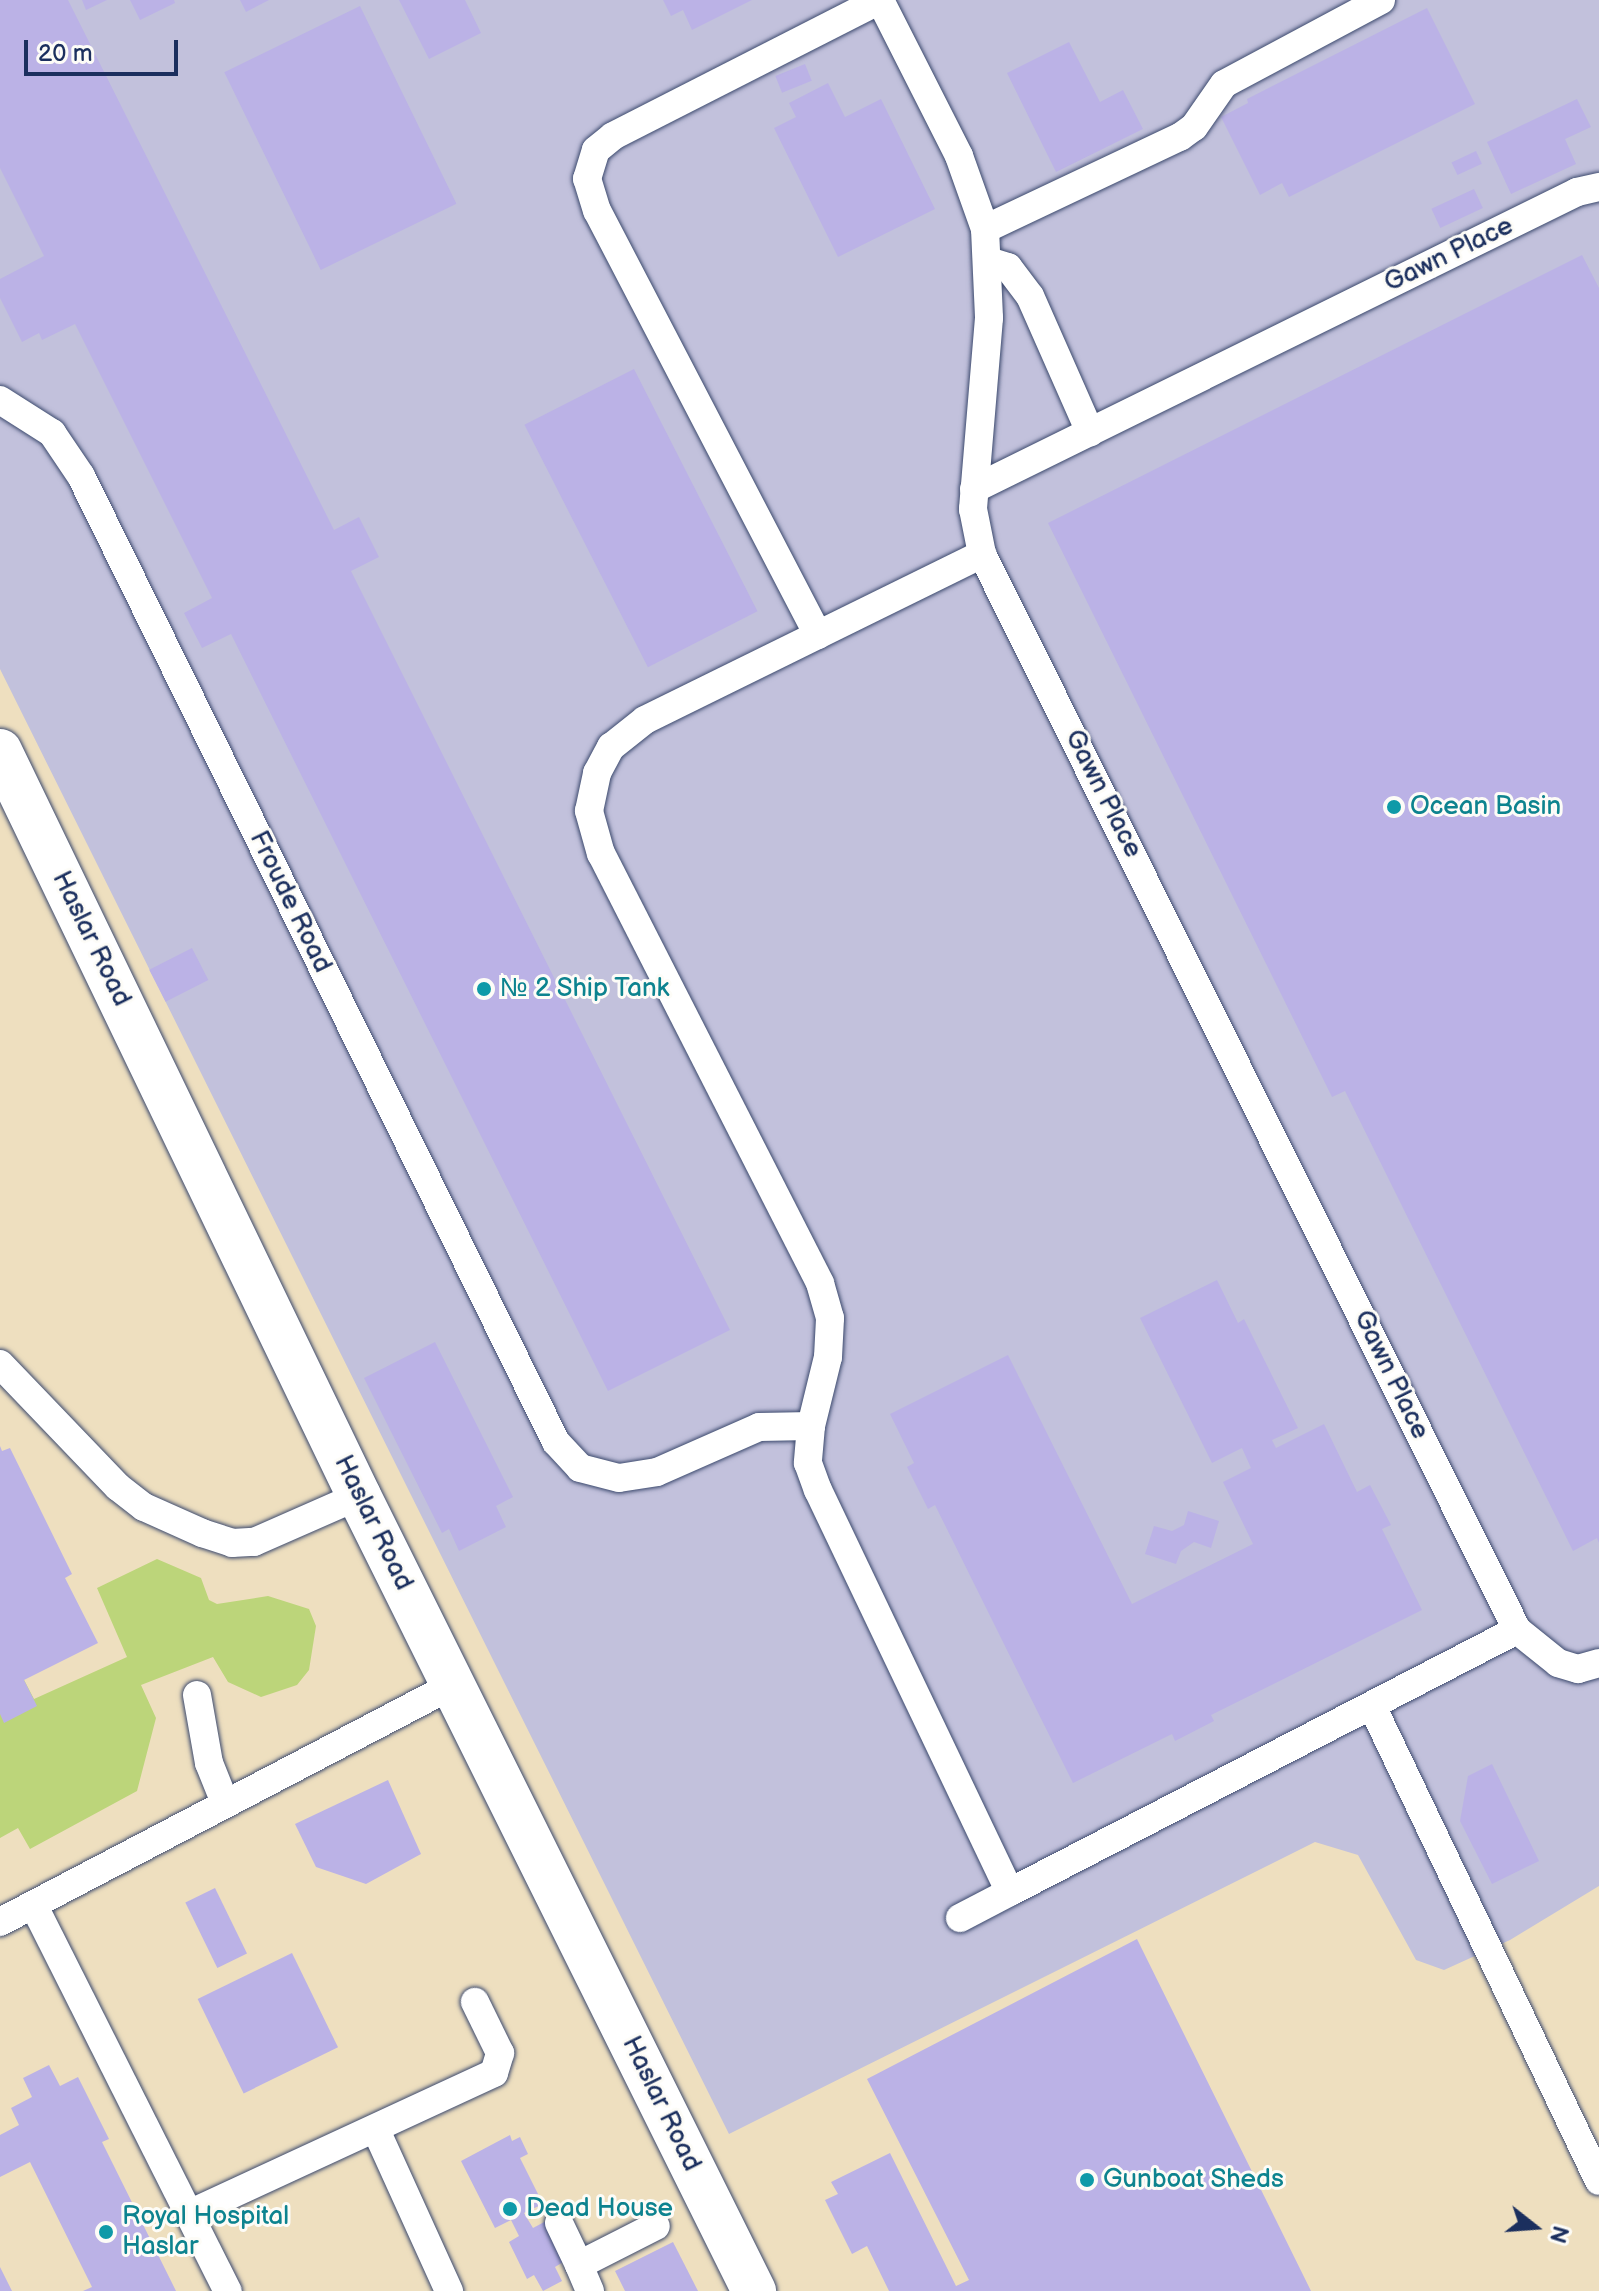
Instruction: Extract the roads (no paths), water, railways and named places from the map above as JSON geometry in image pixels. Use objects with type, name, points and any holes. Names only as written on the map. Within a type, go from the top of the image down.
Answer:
[{"type":"street","name":"Haslar Road","points":[[0,751],[359,1496],[754,2291]]},
{"type":"lane","points":[[818,635],[597,211],[587,179],[596,150],[613,136],[880,0],[959,156],[985,229],[989,318],[974,489]]},
{"type":"lane","points":[[985,229],[1180,137],[1194,127],[1224,84],[1381,0]]},
{"type":"lane","name":"Gawn Place","points":[[1599,187],[1561,200],[974,489],[974,527],[982,554],[1517,1630],[1558,1663],[1578,1669],[1599,1663]]},
{"type":"lane","points":[[988,261],[1008,267],[1030,296],[1090,432]]},
{"type":"lane","name":"Froude Road","points":[[0,400],[52,433],[81,476],[549,1431],[580,1468],[632,1479],[688,1460],[759,1427],[811,1426]]},
{"type":"lane","points":[[982,554],[619,738],[597,773],[589,811],[601,854],[820,1283],[830,1337],[811,1426],[808,1463],[818,1490],[1010,1892]]},
{"type":"lane","points":[[0,1364],[118,1487],[144,1507],[211,1537],[254,1542],[359,1496]]},
{"type":"lane","points":[[960,1918],[1373,1708],[1517,1630]]},
{"type":"lane","points":[[0,1922],[453,1685]]},
{"type":"lane","points":[[197,1695],[209,1763],[225,1803]]},
{"type":"lane","points":[[1373,1708],[1599,2181]]},
{"type":"lane","points":[[34,1906],[228,2291]]},
{"type":"lane","points":[[189,2214],[376,2130],[499,2067],[500,2053],[475,2002]]},
{"type":"lane","points":[[376,2130],[449,2291]]},
{"type":"lane","points":[[559,2223],[584,2278],[656,2226]]},
{"type":"place","name":"Ocean Basin","points":[[1394,807]]},
{"type":"place","name":"№ 2 Ship Tank","points":[[484,989]]},
{"type":"place","name":"Gunboat Sheds","points":[[1087,2180]]},
{"type":"place","name":"Dead House","points":[[510,2209]]},
{"type":"place","name":"Royal Hospital Haslar","points":[[106,2232]]}]
